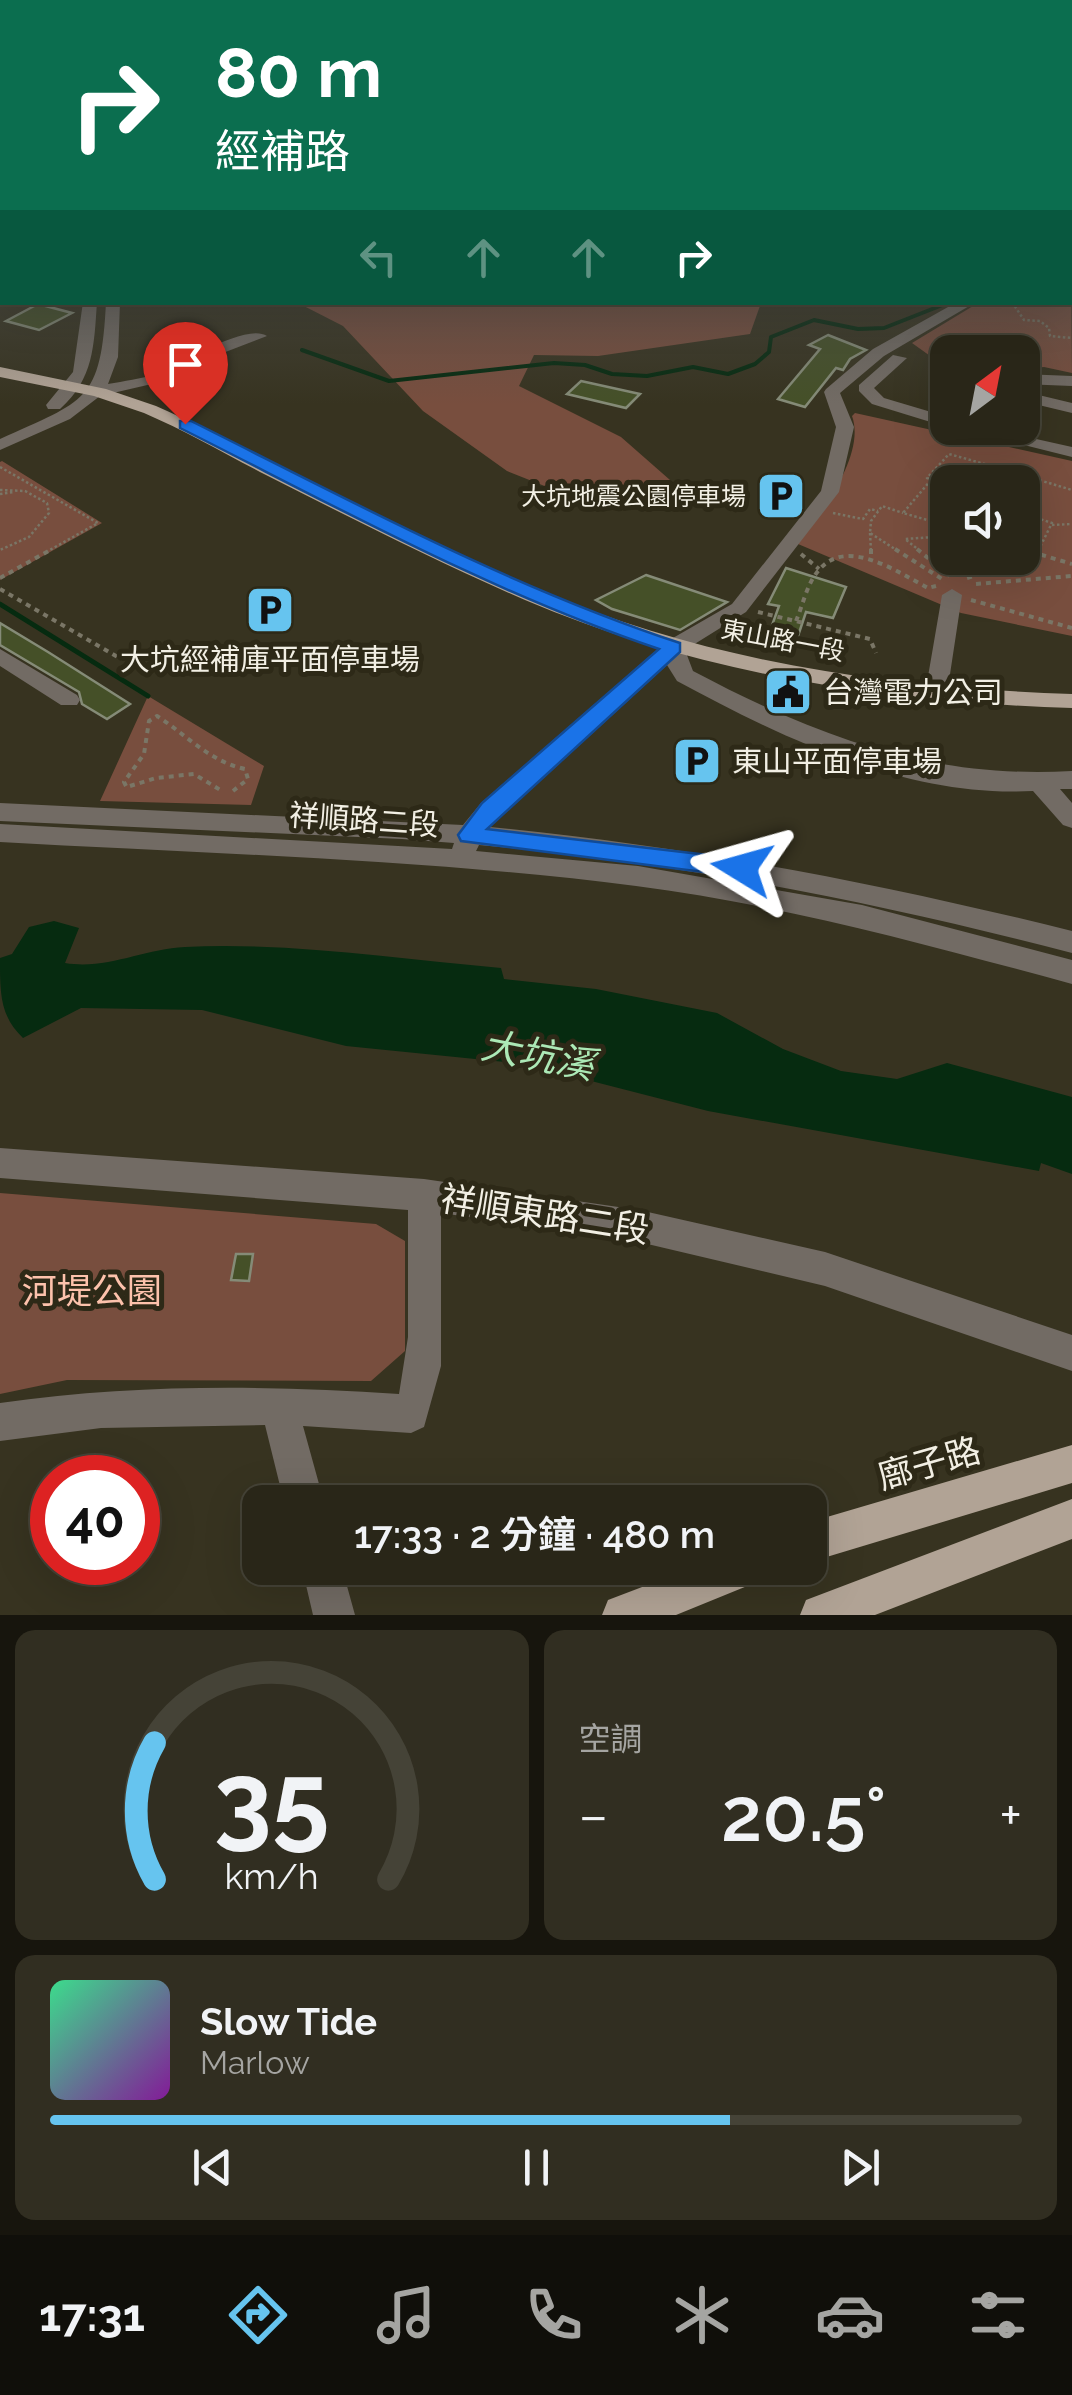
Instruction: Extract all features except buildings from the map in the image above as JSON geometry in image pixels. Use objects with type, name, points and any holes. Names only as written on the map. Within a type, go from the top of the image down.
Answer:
[{"type":"main road","name":"東山路一段","points":[[0,372],[98,391],[185,424],[371,520],[535,596],[674,647],[936,694],[1072,701]]},
{"type":"main road","name":"廍子路","points":[[827,1537],[1072,1464]]},
{"type":"main road","points":[[821,1615],[1072,1519]]},
{"type":"main road","points":[[623,1615],[700,1585]]},
{"type":"street","points":[[0,432],[52,406],[76,387],[83,370],[90,305]]},
{"type":"street","points":[[98,391],[110,362],[113,305]]},
{"type":"street","points":[[466,847],[490,809],[674,647],[739,608],[830,492],[845,426],[832,392],[898,341],[964,305]]},
{"type":"street","points":[[0,445],[70,410],[98,391],[163,377],[196,358],[259,336]]},
{"type":"street","points":[[899,358],[865,388],[878,401],[930,417]]},
{"type":"street","points":[[1040,380],[1072,381]]},
{"type":"street","points":[[1040,400],[1072,408]]},
{"type":"street","points":[[1040,445],[1072,452]]},
{"type":"street","points":[[936,694],[952,585]]},
{"type":"street","points":[[674,647],[677,664],[685,676],[818,740],[902,767],[974,780],[1041,784],[1072,780]]},
{"type":"street","points":[[0,656],[69,700]]},
{"type":"street","points":[[1041,784],[1072,819]]},
{"type":"street","name":"祥順路二段","points":[[0,812],[290,822],[466,847],[862,916],[1072,972]]},
{"type":"street","name":"祥順路二段","points":[[0,833],[466,847],[742,868],[864,891],[1072,942]]},
{"type":"street","name":"祥順東路二段","points":[[0,1163],[424,1195],[639,1226],[825,1269],[1072,1354]]},
{"type":"street","points":[[0,1422],[43,1415],[278,1404],[410,1414],[418,1398],[424,1352],[424,1195]]},
{"type":"street","points":[[278,1404],[299,1485]]},
{"type":"street","points":[[326,1585],[334,1615]]},
{"type":"path","points":[[1014,305],[1024,320],[1040,321],[1049,328],[1050,336],[1072,338]]},
{"type":"path","points":[[939,465],[949,454],[988,465]]},
{"type":"path","points":[[0,467],[98,523],[0,578]]},
{"type":"path","points":[[1040,480],[1072,490]]},
{"type":"path","points":[[903,512],[930,481]]},
{"type":"path","points":[[0,492],[23,490],[47,503],[46,520],[29,537],[0,550]]},
{"type":"path","points":[[871,558],[871,521],[882,506],[930,520]]},
{"type":"path","points":[[849,518],[862,519],[870,509],[878,511]]},
{"type":"path","points":[[1040,519],[1052,522],[1051,525]]},
{"type":"path","points":[[1051,525],[1072,524]]},
{"type":"path","points":[[1040,547],[1051,525]]},
{"type":"path","points":[[870,533],[952,585],[1072,628]]},
{"type":"path","points":[[930,537],[905,539],[930,563]]},
{"type":"path","points":[[1040,554],[1072,564]]},
{"type":"path","points":[[796,621],[819,569],[849,557],[871,558],[928,588],[985,575]]},
{"type":"path","points":[[942,575],[952,585]]},
{"type":"path","points":[[976,584],[1072,576]]},
{"type":"path","points":[[0,589],[121,659],[154,658]]},
{"type":"path","points":[[739,608],[870,639],[876,653]]},
{"type":"path","points":[[222,791],[194,774],[128,786],[124,782],[141,760],[149,720],[157,716],[166,721],[170,730],[184,734],[198,748],[235,768],[245,769],[248,779],[233,791]]},
{"type":"green space","points":[[302,305],[760,305],[750,334],[598,356],[534,355],[519,386],[621,437],[670,480],[605,510],[507,471],[423,411],[343,326]]},
{"type":"green space","points":[[975,305],[1071,305],[1072,373],[1040,367],[1040,335],[930,335],[930,356],[912,343]]},
{"type":"green space","points":[[855,413],[930,430],[930,445],[1000,445],[1072,461],[1072,636],[961,613],[798,544],[839,483],[853,448]]},
{"type":"green space","points":[[0,462],[102,523],[0,580]]},
{"type":"green space","points":[[148,696],[264,766],[251,805],[100,801]]},
{"type":"green space","name":"河堤公園","points":[[0,1193],[376,1224],[405,1241],[405,1351],[371,1381],[67,1380],[0,1394]]},
{"type":"water","name":"大坑溪","points":[[54,921],[79,928],[65,963],[96,964],[170,949],[224,946],[304,949],[501,968],[504,979],[596,989],[717,1013],[783,1049],[841,1071],[897,1079],[947,1063],[1072,1097],[1072,1174],[1041,1163],[1039,1171],[708,1111],[525,1064],[346,1046],[202,1010],[81,1008],[23,1038],[3,1003],[0,958],[12,954],[29,927]]},
{"type":"waterway","points":[[302,350],[389,381],[554,363],[585,365],[612,374],[647,376],[693,367],[728,374],[755,364],[769,352],[771,337],[814,320],[858,329],[884,328],[942,305]]},
{"type":"waterway","points":[[0,604],[148,696]]},
{"type":"place","name":"大坑地震公園停車場","points":[[781,496]]},
{"type":"place","name":"大坑經補庫平面停車場","points":[[270,610]]},
{"type":"place","name":"台灣電力公司","points":[[788,692]]},
{"type":"place","name":"東山平面停車場","points":[[697,761]]},
{"type":"route","points":[[185,424],[424,546],[609,626],[674,647],[490,809],[470,835],[742,868]]}]
